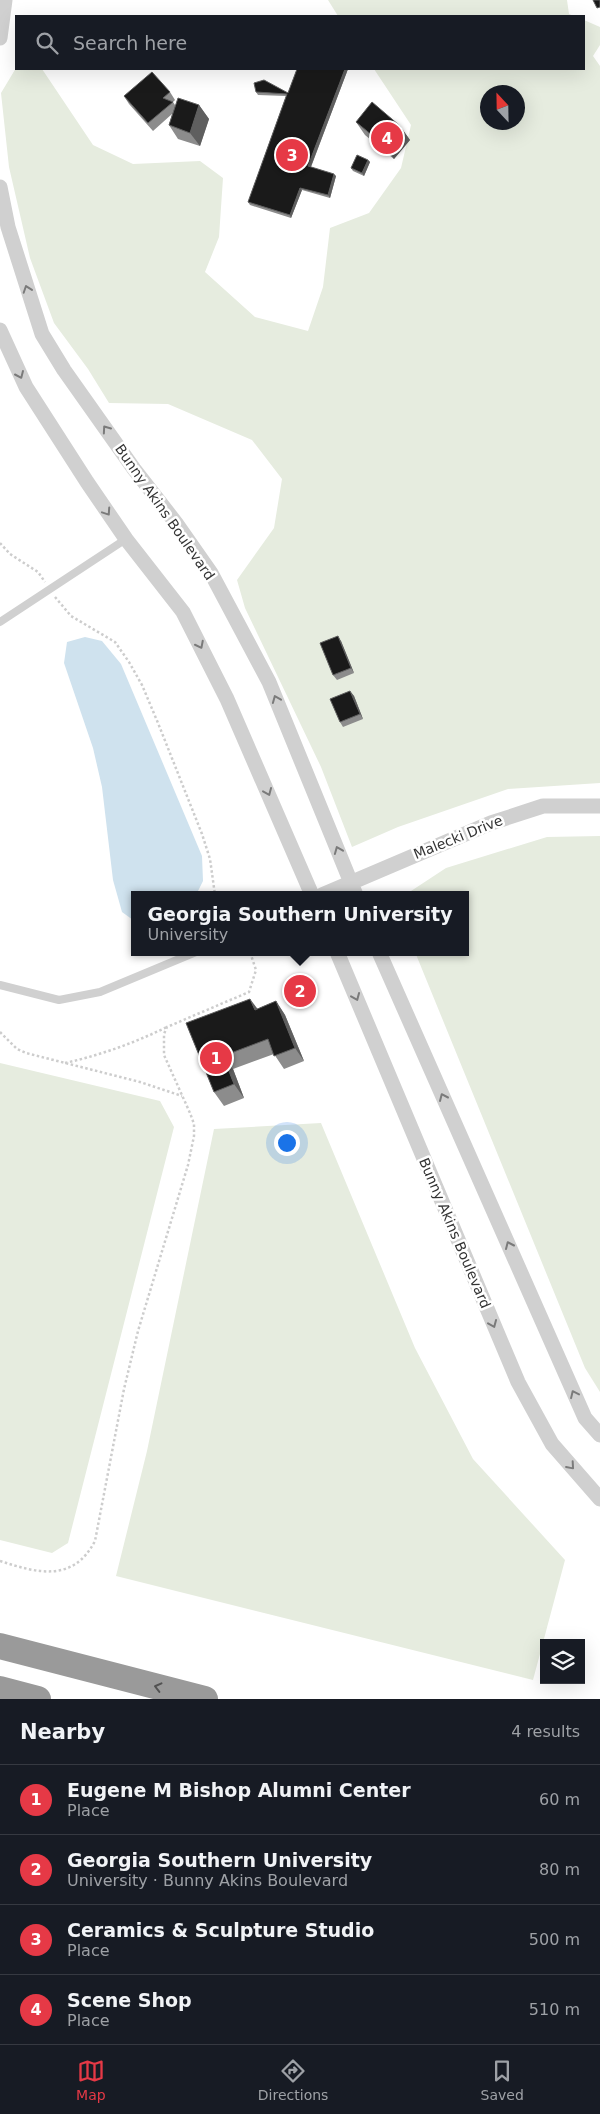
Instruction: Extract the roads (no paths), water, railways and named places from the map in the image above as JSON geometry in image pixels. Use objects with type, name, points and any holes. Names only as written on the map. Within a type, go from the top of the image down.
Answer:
[{"type":"highway","points":[[0,1646],[205,1699]]},
{"type":"highway","points":[[0,1689],[38,1699]]},
{"type":"street","points":[[0,38],[5,0]]},
{"type":"street","name":"Bunny Akins Boulevard","points":[[0,187],[8,227],[42,334],[64,370],[134,469],[176,523],[210,573],[270,682],[354,888]]},
{"type":"street","points":[[0,330],[26,387],[126,539],[183,612],[227,699],[310,891]]},
{"type":"street","name":"Malecki Drive","points":[[340,891],[354,888],[492,823],[544,806],[600,806]]},
{"type":"street","name":"Bunny Akins Boulevard","points":[[339,956],[518,1382],[552,1444],[600,1499]]},
{"type":"street","points":[[381,956],[585,1418],[600,1435]]},
{"type":"lane","points":[[0,622],[126,539]]},
{"type":"lane","points":[[0,985],[58,1000],[100,992],[186,956]]},
{"type":"water","points":[[85,637],[102,641],[121,664],[202,856],[203,881],[198,891],[131,891],[131,919],[122,912],[113,880],[102,787],[93,748],[64,663],[67,642]]},
{"type":"place","name":"Scene Shop","points":[[387,138]]},
{"type":"place","name":"Ceramics & Sculpture Studio","points":[[292,155]]},
{"type":"place","name":"Georgia Southern University","points":[[300,991]]},
{"type":"place","name":"Eugene M Bishop Alumni Center","points":[[216,1058]]}]
